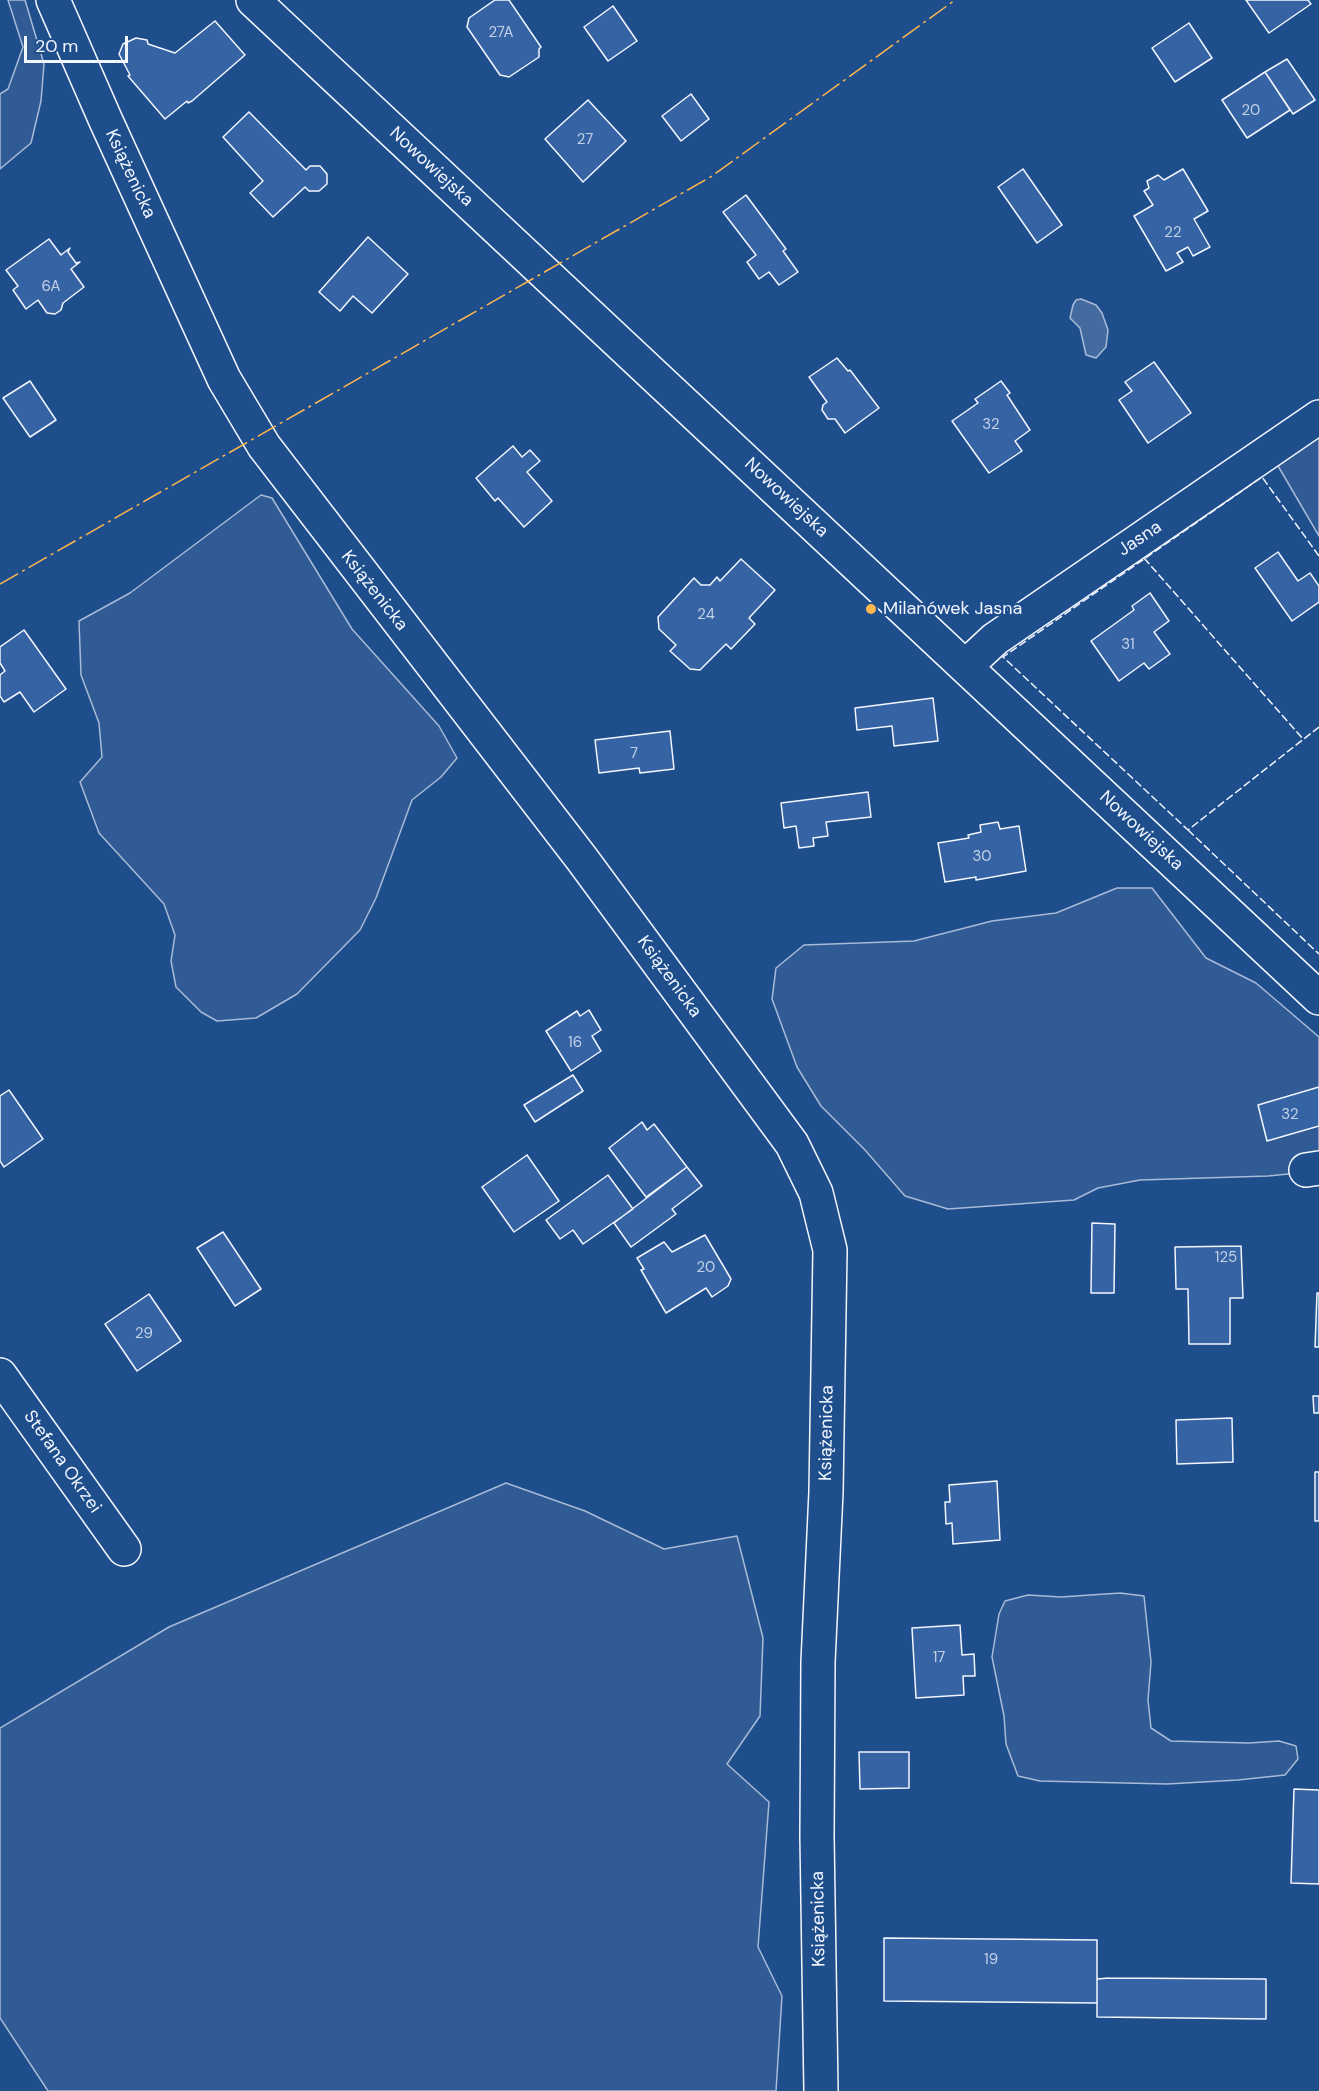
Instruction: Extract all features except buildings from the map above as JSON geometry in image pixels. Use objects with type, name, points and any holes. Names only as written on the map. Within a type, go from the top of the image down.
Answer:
[{"type":"street","name":"Książenicka","points":[[53,0],[105,122],[224,379],[264,446],[582,859],[792,1144],[816,1193],[830,1250],[826,1492],[818,1674],[821,2091]]},
{"type":"street","name":"Nowowiejska","points":[[253,0],[1319,998]]},
{"type":"street","name":"Jasna","points":[[966,666],[995,639],[1319,417]]},
{"type":"street","name":"Stefana Okrzei","points":[[0,1374],[124,1549]]},
{"type":"shaded area","points":[[8,0],[25,0],[44,64],[41,101],[31,143],[0,169],[0,94],[8,89],[23,47]]},
{"type":"shaded area","points":[[1081,299],[1096,305],[1102,313],[1108,330],[1106,347],[1096,358],[1086,355],[1080,328],[1070,318],[1073,305],[1076,300]]},
{"type":"shaded area","points":[[1319,428],[1319,536],[1274,459]]},
{"type":"shaded area","points":[[261,495],[272,498],[352,629],[439,726],[457,758],[441,777],[412,800],[376,898],[360,930],[297,994],[256,1018],[217,1021],[201,1012],[176,987],[171,961],[175,935],[164,904],[99,833],[80,782],[102,757],[99,723],[81,675],[79,621],[130,593]]},
{"type":"shaded area","points":[[1117,888],[1152,888],[1206,958],[1256,983],[1319,1037],[1319,1171],[1268,1176],[1140,1180],[1098,1188],[1074,1200],[948,1209],[905,1196],[865,1150],[821,1106],[797,1067],[772,999],[776,968],[804,945],[914,941],[992,921],[1056,913]]},
{"type":"shaded area","points":[[506,1483],[585,1511],[664,1549],[737,1536],[763,1638],[760,1716],[727,1764],[769,1802],[758,1947],[782,1996],[776,2091],[48,2091],[0,2018],[0,1728],[169,1627]]},
{"type":"shaded area","points":[[1120,1593],[1144,1596],[1151,1662],[1148,1700],[1151,1728],[1171,1741],[1249,1743],[1279,1741],[1296,1746],[1298,1759],[1285,1775],[1167,1784],[1040,1781],[1018,1776],[1006,1744],[1004,1716],[992,1657],[999,1614],[1005,1601],[1028,1595],[1061,1597]]},
{"type":"fence","points":[[1319,556],[1262,477],[1003,657],[1188,830],[1319,727]]},
{"type":"fence","points":[[1144,558],[1303,739]]},
{"type":"fence","points":[[1188,830],[1319,954]]},
{"type":"power","points":[[0,584],[712,176],[955,0]]},
{"type":"place","name":"Milanówek Jasna","points":[[871,609]]}]
